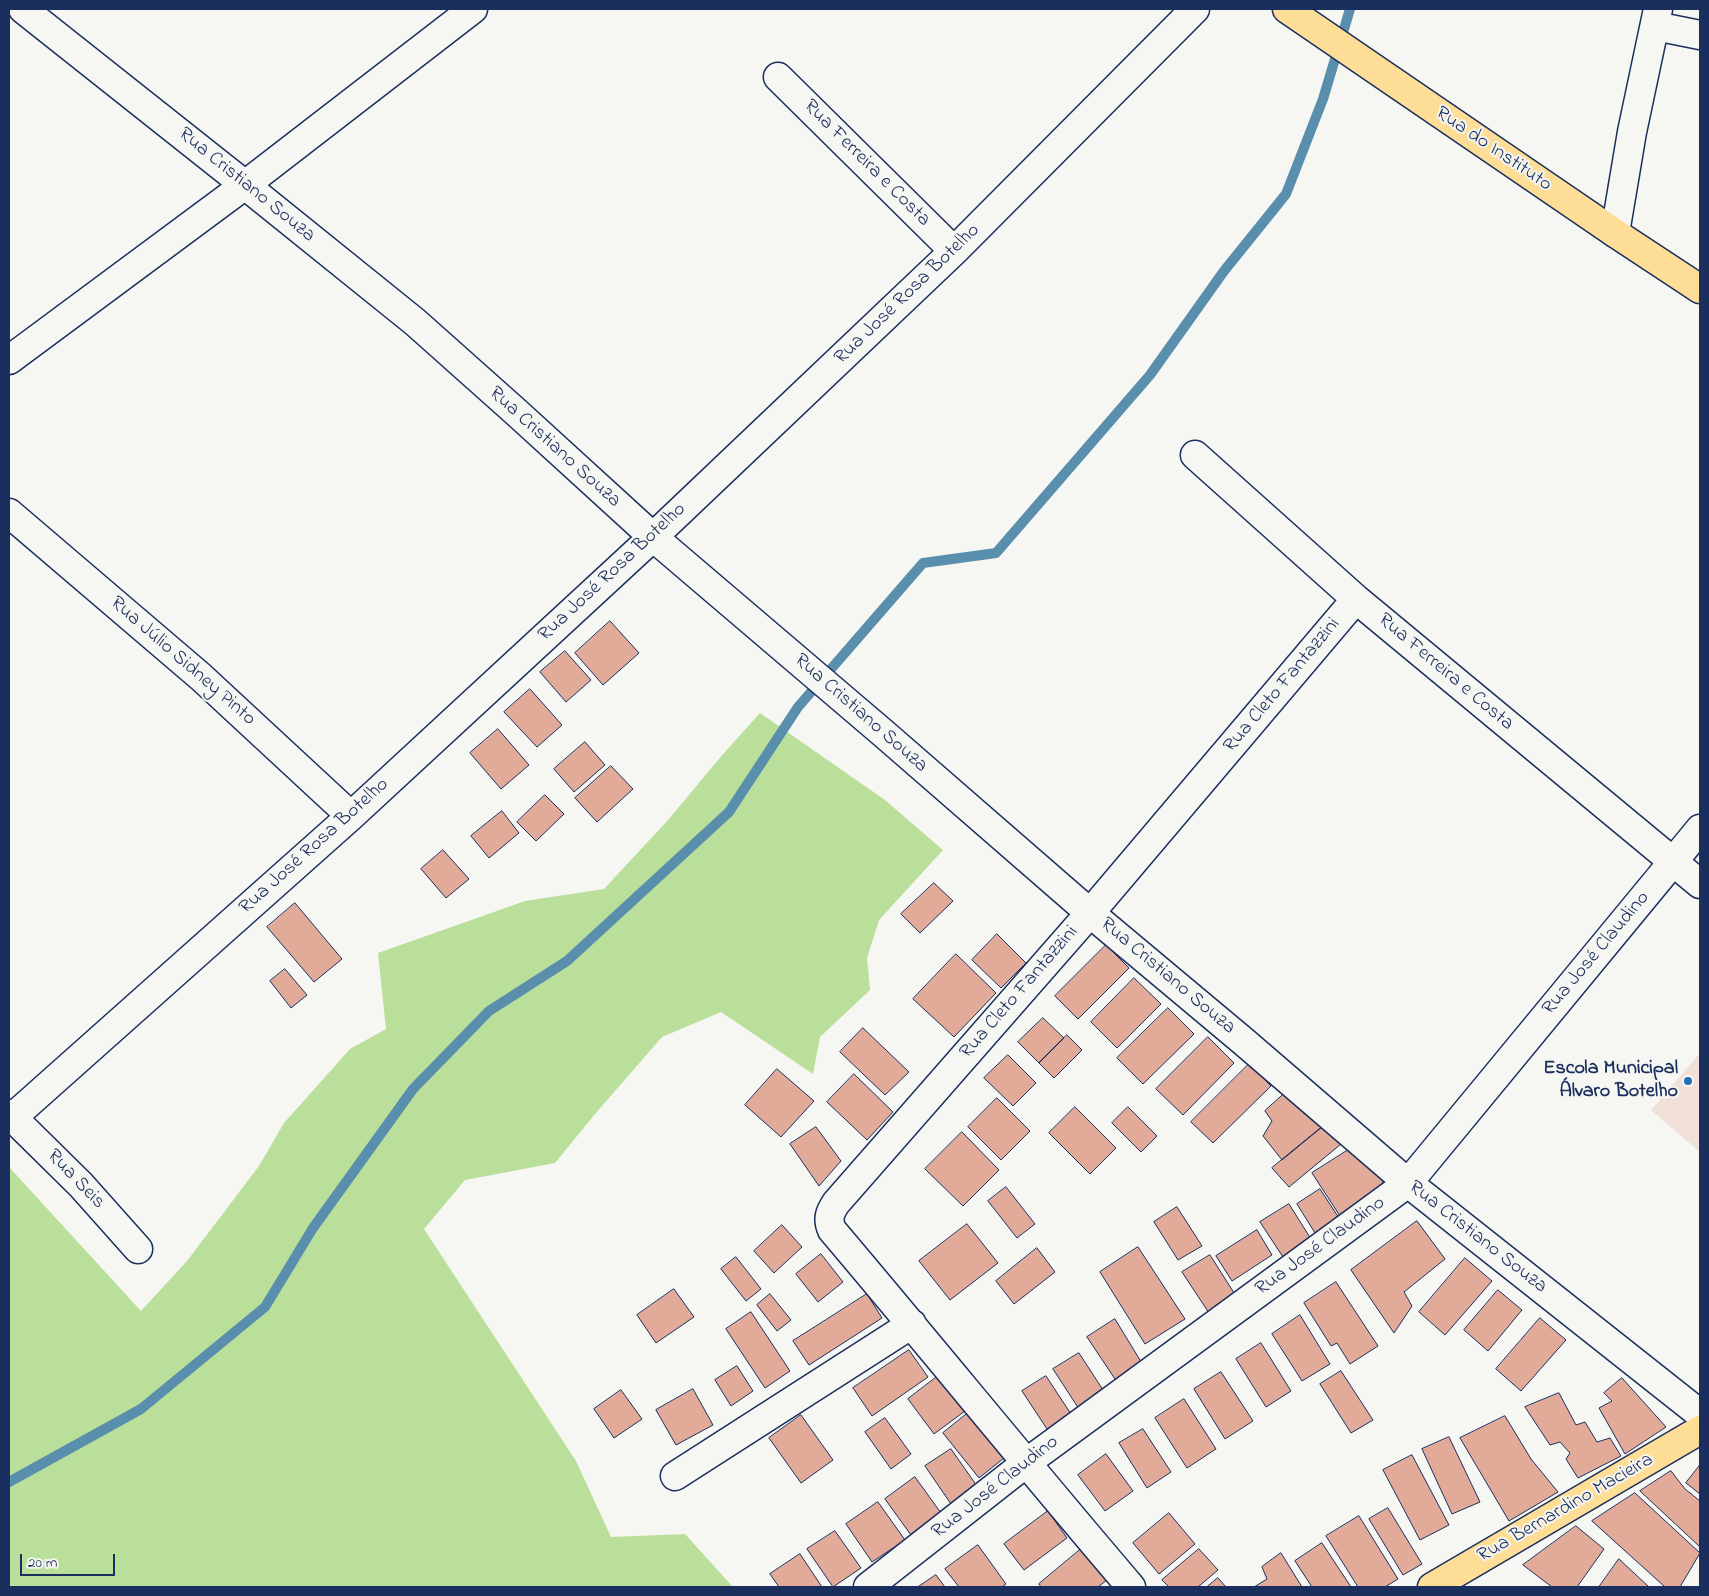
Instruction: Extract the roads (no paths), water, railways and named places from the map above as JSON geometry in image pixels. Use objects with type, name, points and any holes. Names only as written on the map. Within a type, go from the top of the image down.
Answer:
[{"type":"main road","name":"Rua do Instituto","points":[[1301,13],[1615,233],[1700,289]]},
{"type":"main road","name":"Rua Bernardino Macieira","points":[[1432,1587],[1700,1430]]},
{"type":"street","name":"Rua Cristiano Souza","points":[[23,9],[415,322],[653,537],[1090,913],[1235,1034],[1408,1183],[1700,1414]]},
{"type":"street","points":[[9,360],[245,185],[473,9]]},
{"type":"street","name":"Rua José Rosa Botelho","points":[[11,1115],[351,816],[653,537],[954,251],[1195,9]]},
{"type":"street","points":[[1615,233],[1632,132],[1656,17],[1700,35]]},
{"type":"street","name":"Rua Ferreira e Costa","points":[[778,77],[954,251]]},
{"type":"street","name":"Rua Ferreira e Costa","points":[[1195,455],[1356,599],[1700,884]]},
{"type":"street","name":"Rua Júlio Sidney Pinto","points":[[9,514],[201,677],[351,816]]},
{"type":"street","name":"Rua Cleto Fantazzini","points":[[912,1324],[832,1230],[829,1218],[830,1211],[1090,913],[1356,599]]},
{"type":"street","name":"Rua José Claudino","points":[[868,1587],[1026,1463],[1408,1183],[1700,829]]},
{"type":"street","name":"Rua Seis","points":[[11,1115],[81,1185],[138,1249]]},
{"type":"street","points":[[675,1476],[912,1324],[1131,1587]]},
{"type":"waterway","points":[[9,1482],[141,1409],[265,1307],[313,1228],[413,1089],[489,1011],[567,961],[729,812],[798,707],[923,563],[996,553],[1150,375],[1224,271],[1286,194],[1323,99],[1350,9]]},
{"type":"place","name":"Escola Municipal Álvaro Botelho","points":[[1688,1081]]}]
